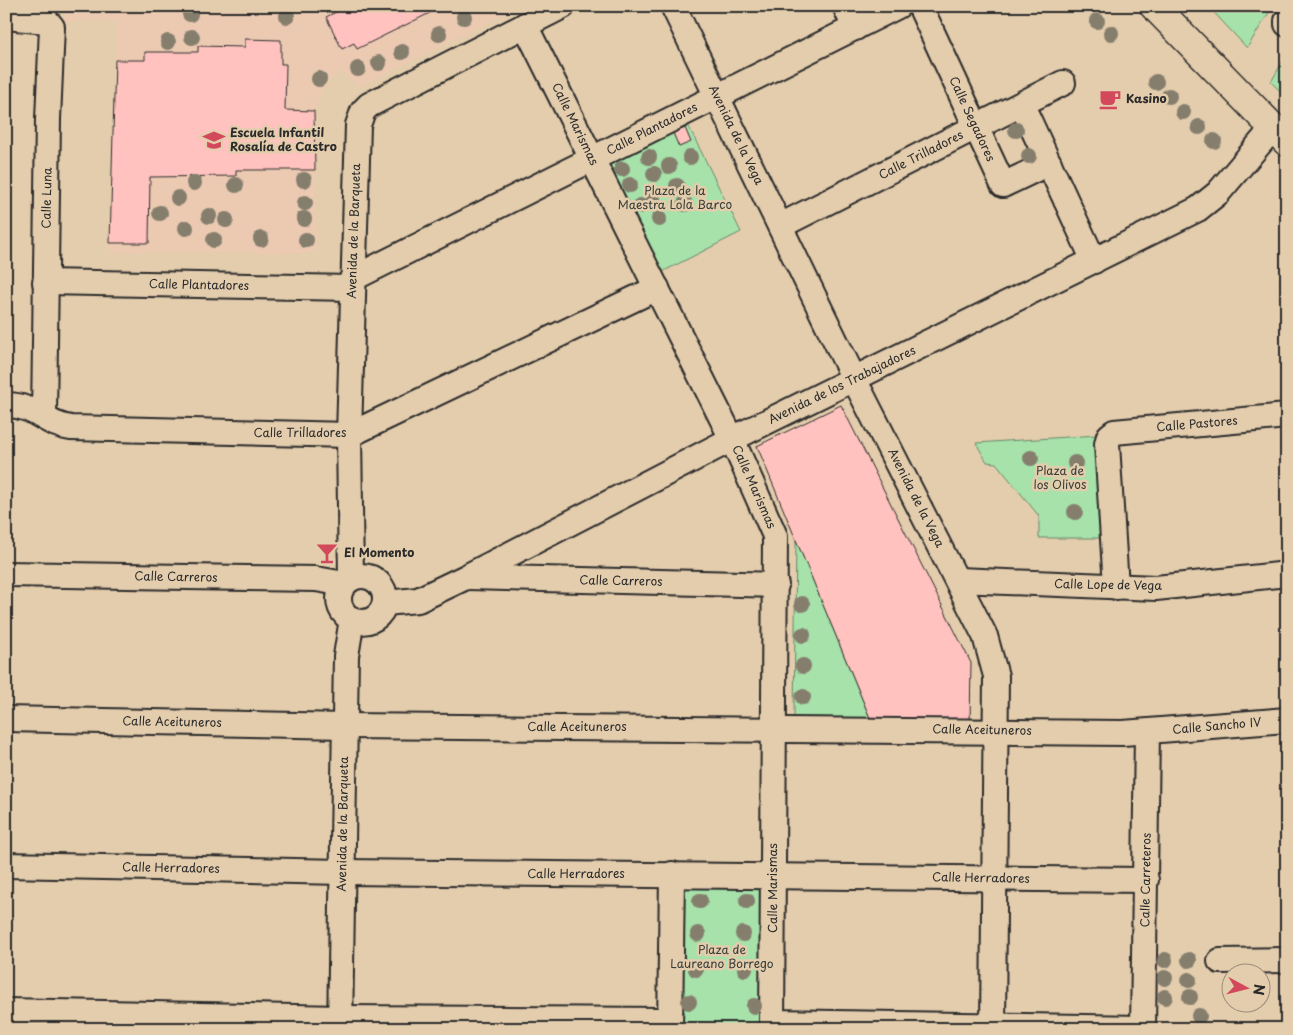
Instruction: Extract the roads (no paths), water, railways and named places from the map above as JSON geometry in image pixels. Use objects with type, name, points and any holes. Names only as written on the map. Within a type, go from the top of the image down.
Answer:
[{"type":"main road","points":[[1154,6],[1280,135]]},
{"type":"street","name":"Avenida de la Barqueta","points":[[348,581],[352,284],[358,125],[363,111],[369,105],[563,6]]},
{"type":"street","name":"Avenida de la Vega","points":[[673,6],[854,379],[958,580],[985,636],[992,656],[996,676],[992,1027]]},
{"type":"street","points":[[844,6],[855,28]]},
{"type":"street","name":"Calle Plantadores","points":[[46,282],[352,284],[592,159],[898,6]]},
{"type":"street","name":"Calle Segadores","points":[[920,6],[1003,185],[1049,163]]},
{"type":"street","name":"Calle Luna","points":[[6,17],[47,21],[52,28],[44,417]]},
{"type":"street","name":"Calle Marismas","points":[[525,25],[732,439],[772,526],[776,545],[772,1025]]},
{"type":"street","name":"Calle Trilladores","points":[[780,226],[1063,83]]},
{"type":"street","points":[[1022,105],[1094,261]]},
{"type":"street","name":"Avenida de los Trabajadores","points":[[385,603],[418,600],[466,577],[732,439],[1094,261],[1209,202],[1280,135]]},
{"type":"street","name":"Calle Trilladores","points":[[6,405],[30,409],[55,425],[71,428],[349,436],[657,288]]},
{"type":"street","name":"Calle Pastores","points":[[1116,587],[1109,436],[1114,432],[1287,416]]},
{"type":"street","name":"Calle Carreros","points":[[6,574],[348,581]]},
{"type":"street","name":"Calle Lope de Vega","points":[[958,580],[1156,588],[1287,574]]},
{"type":"street","points":[[365,576],[378,582],[383,588],[385,603],[378,616],[364,622],[352,619],[344,612],[340,605],[339,597],[348,581],[365,576]]},
{"type":"street","name":"Calle Carreros","points":[[466,577],[776,585]]},
{"type":"street","name":"Avenida de la Barqueta","points":[[340,1023],[346,656],[352,619]]},
{"type":"street","name":"Calle Aceituneros","points":[[6,719],[345,726],[1147,732]]},
{"type":"street","name":"Calle Sancho IV","points":[[1147,732],[1287,720]]},
{"type":"street","name":"Calle Carreteros","points":[[1143,1028],[1147,732]]},
{"type":"street","name":"Calle Herradores","points":[[6,865],[343,872],[1146,880]]},
{"type":"street","points":[[6,1011],[340,1023],[670,1025],[672,874]]},
{"type":"street","points":[[1220,961],[1287,960]]},
{"type":"street","points":[[772,1025],[1143,1028]]},
{"type":"place","name":"Kasino","points":[[1110,99]]},
{"type":"place","name":"Escuela Infantil Rosalía de Castro","points":[[214,140]]},
{"type":"place","name":"El Momento","points":[[327,553]]},
{"type":"park label","name":"Plaza de la Maestra Lola Barco","points":[[675,198]]},
{"type":"park label","name":"Plaza de los Olivos","points":[[1060,478]]},
{"type":"park label","name":"Plaza de Laureano Borrego","points":[[722,957]]}]
